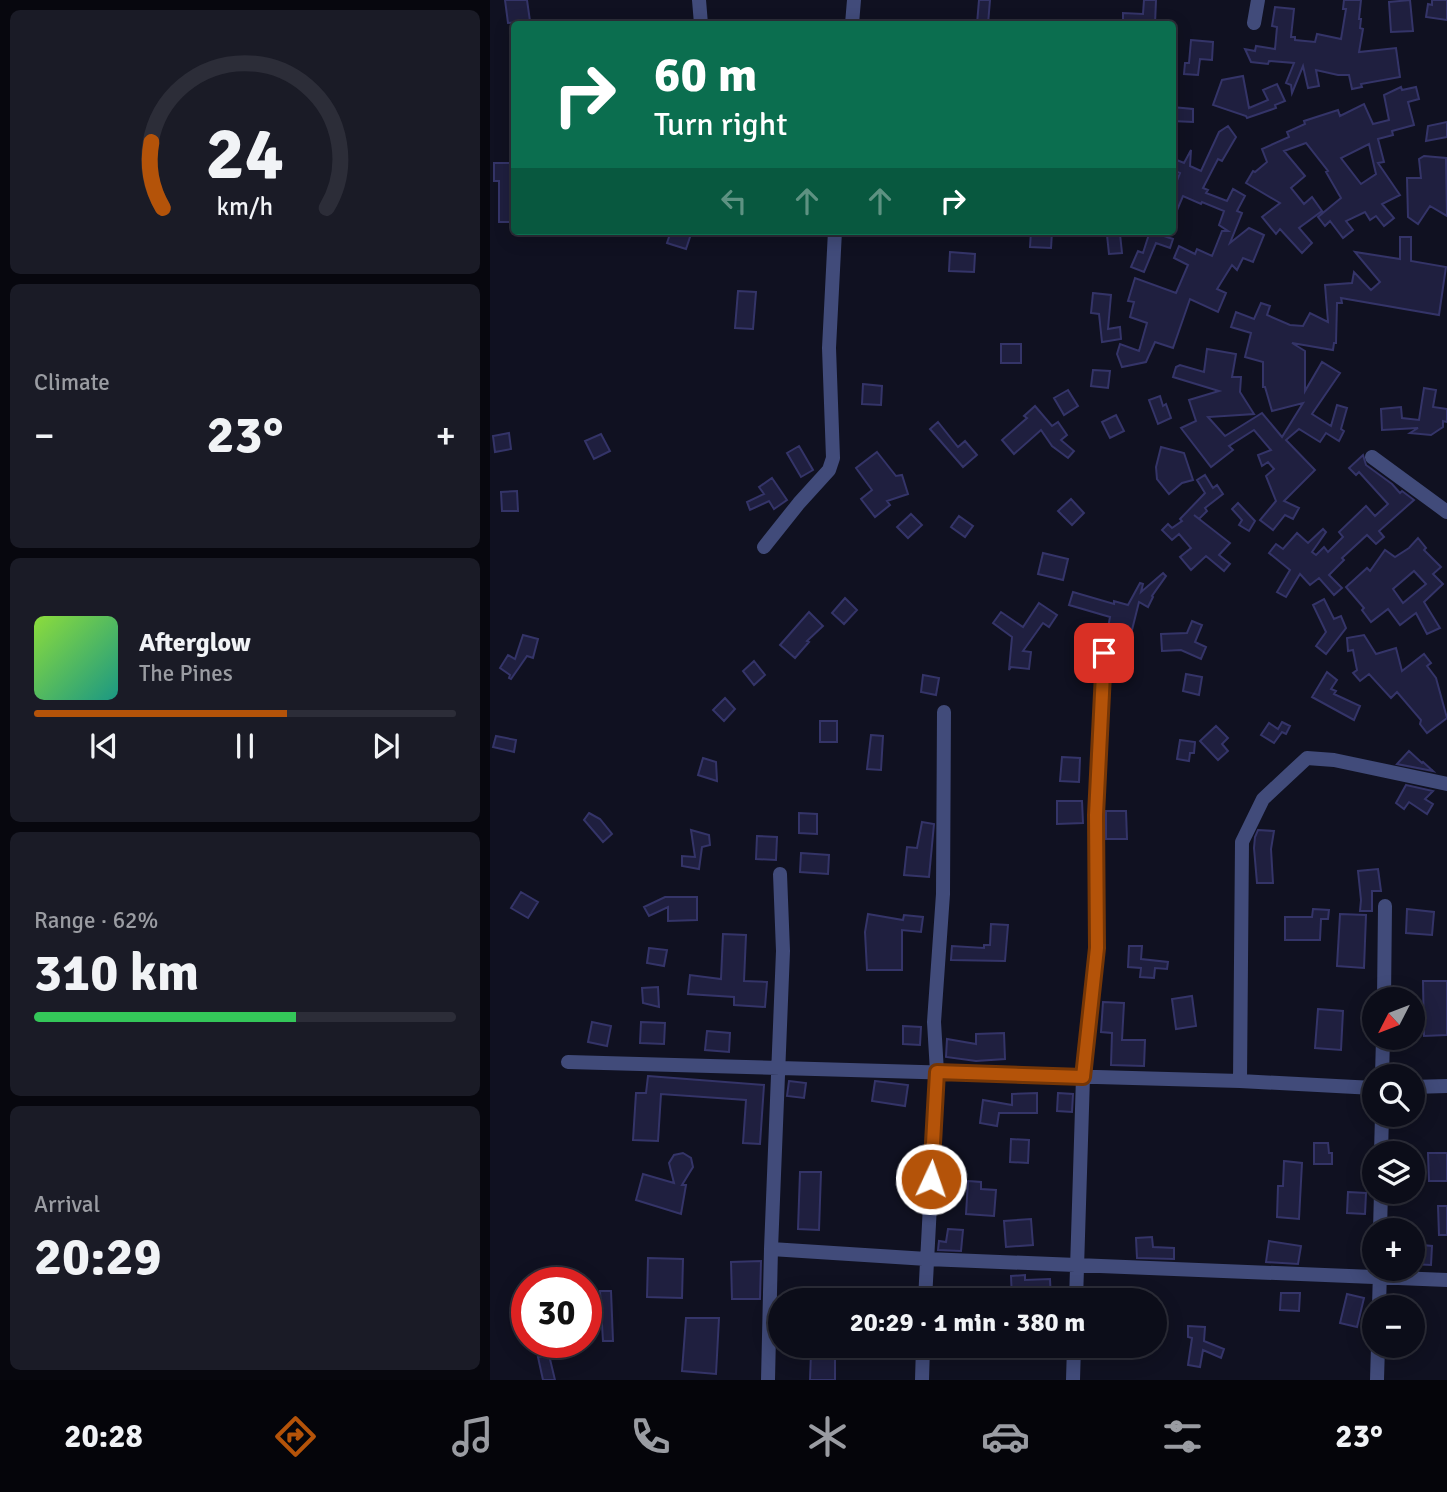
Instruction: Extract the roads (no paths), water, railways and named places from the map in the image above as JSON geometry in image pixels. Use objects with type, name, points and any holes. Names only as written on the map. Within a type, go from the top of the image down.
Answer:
[{"type":"street","points":[[699,0],[701,21]]},
{"type":"street","points":[[852,21],[854,0]]},
{"type":"street","points":[[1254,23],[1258,0]]},
{"type":"street","points":[[764,547],[830,470],[833,458],[829,348],[835,235]]},
{"type":"street","points":[[1372,457],[1447,512]]},
{"type":"street","points":[[1077,1288],[1083,1077],[1097,948],[1096,815],[1104,653]]},
{"type":"street","points":[[926,1288],[937,1072],[934,1022],[943,894],[944,712]]},
{"type":"street","points":[[1240,1081],[1242,842],[1263,799],[1307,758],[1334,760],[1447,784]]},
{"type":"street","points":[[768,1380],[783,951],[780,874]]},
{"type":"street","points":[[1384,987],[1385,906]]},
{"type":"street","points":[[568,1062],[1240,1081],[1362,1087]]},
{"type":"street","points":[[1425,1087],[1447,1086]]},
{"type":"street","points":[[771,1249],[1078,1266],[1362,1273]]},
{"type":"street","points":[[1425,1278],[1447,1280]]},
{"type":"street","points":[[922,1380],[923,1358]]},
{"type":"street","points":[[1073,1380],[1074,1358]]},
{"type":"street","points":[[1377,1380],[1378,1358]]}]
